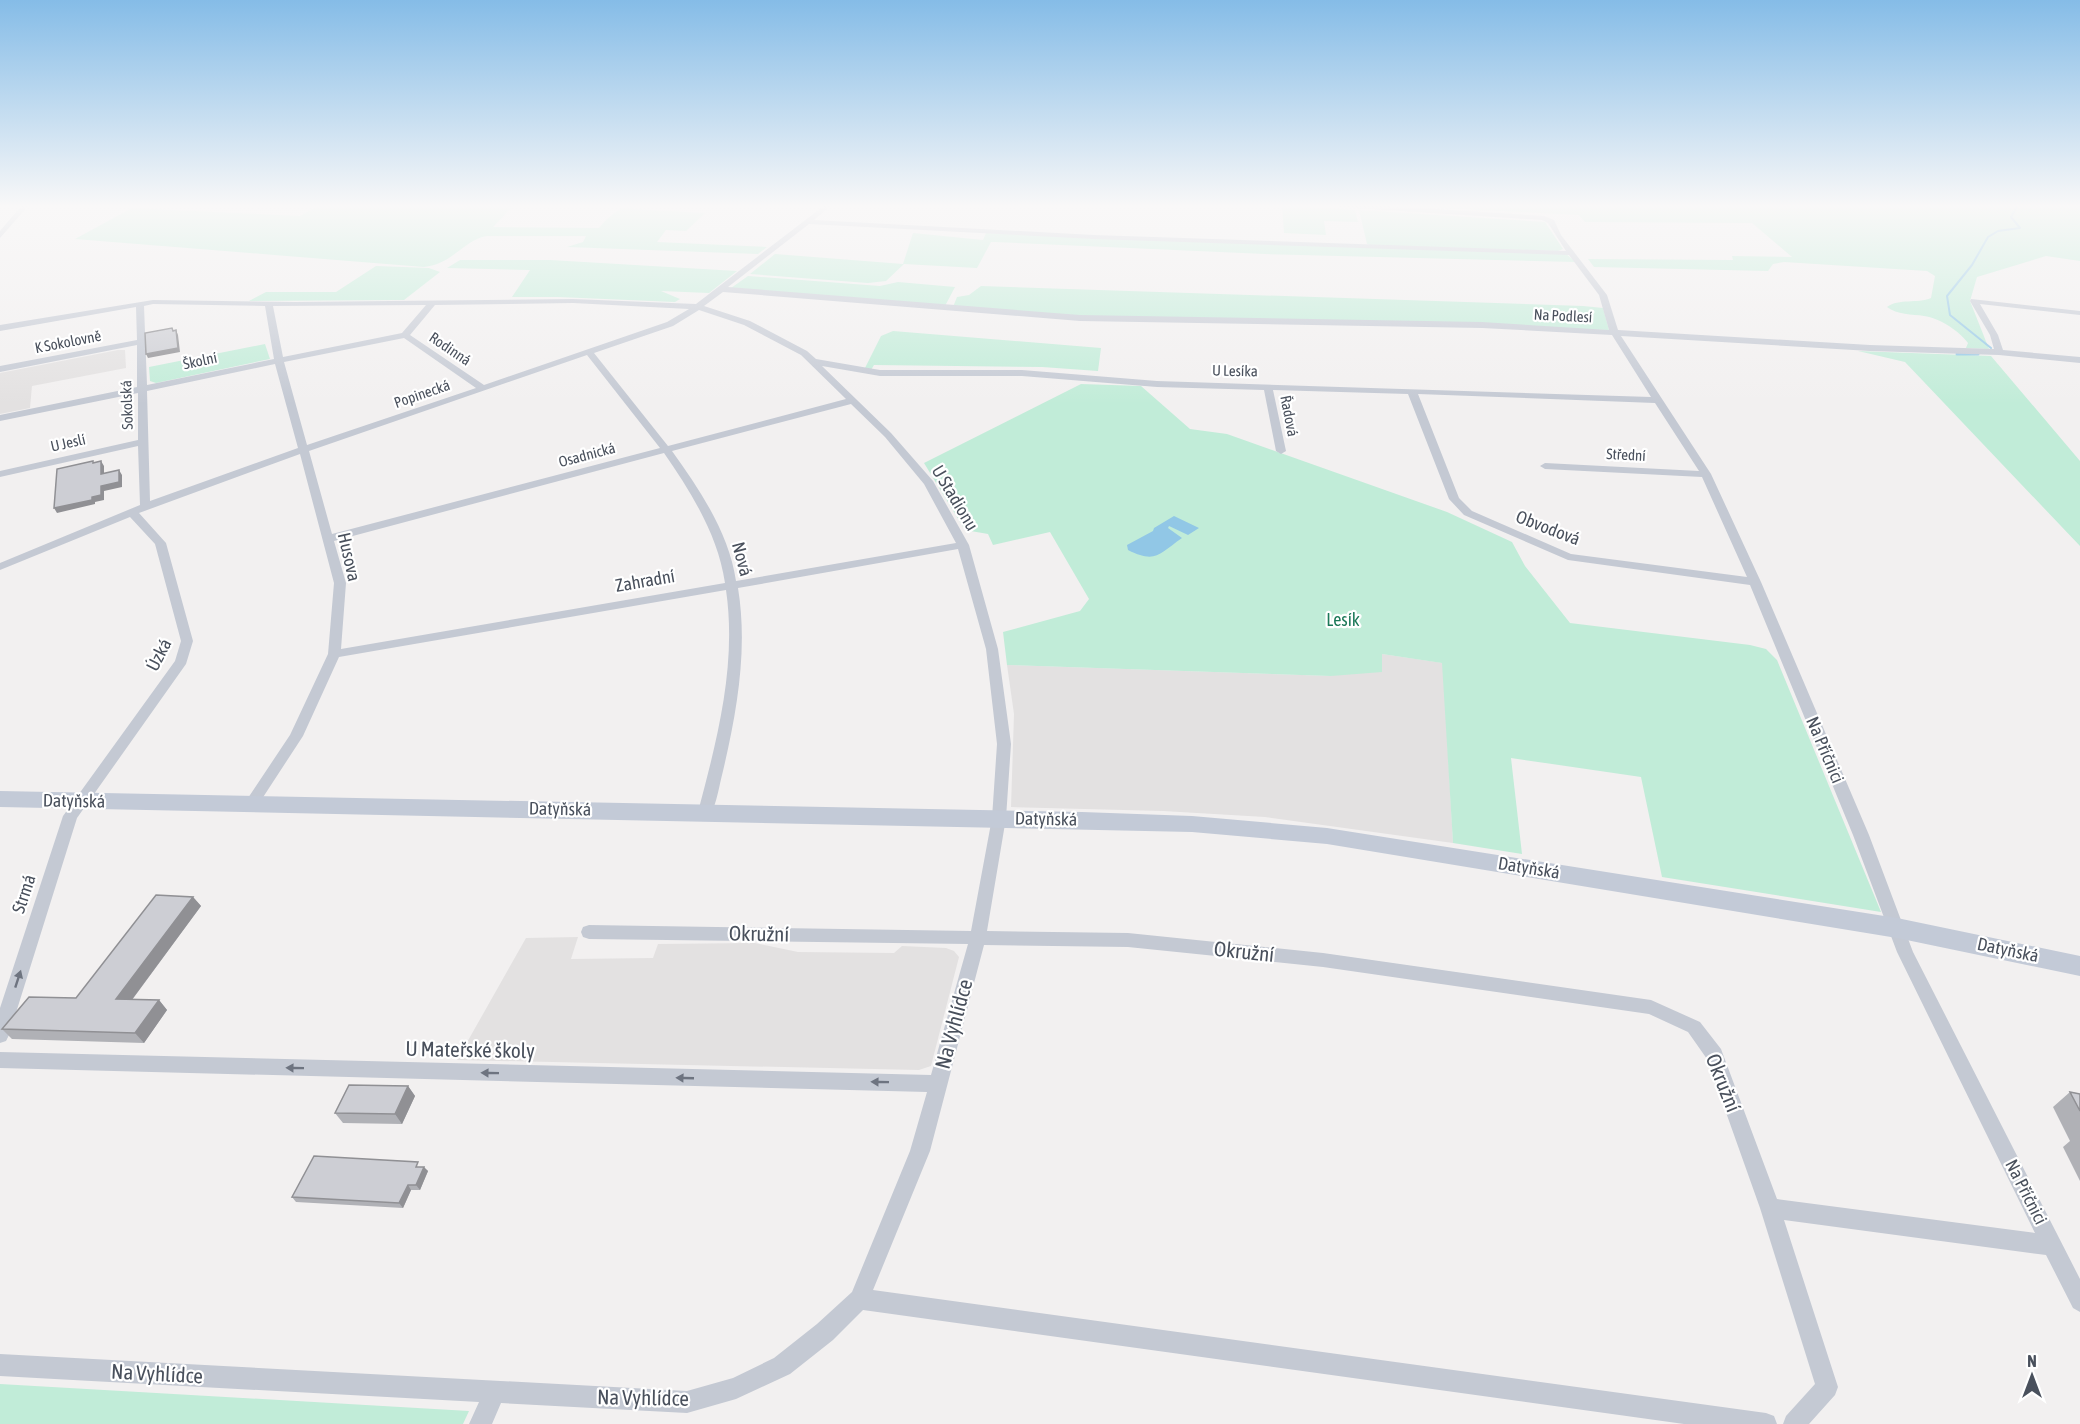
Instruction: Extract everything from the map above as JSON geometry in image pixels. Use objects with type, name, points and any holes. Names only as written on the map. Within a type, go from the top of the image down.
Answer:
[{"type":"main road","name":"Datyňská","points":[[0,799],[999,818],[1160,822],[1261,828],[1327,836],[1897,928],[2080,966]]},
{"type":"street","name":"Popinecká","points":[[0,567],[145,507],[670,324],[698,307],[744,271]]},
{"type":"street","name":"Na Příčnici","points":[[1585,271],[1603,295],[1614,332],[1706,474],[1755,582],[1905,952],[2080,1301]]},
{"type":"street","name":"Na Podlesí","points":[[721,290],[1080,318],[1482,325],[1870,348],[1999,352],[2080,360]]},
{"type":"street","name":"U Stadionu","points":[[0,328],[140,303],[573,301],[698,307],[747,323],[804,353],[855,400],[929,483],[963,545],[992,649],[1004,744],[999,818]]},
{"type":"street","points":[[1999,352],[1994,335],[1974,301],[2080,313]]},
{"type":"street","name":"Sokolská","points":[[140,303],[145,507]]},
{"type":"street","name":"Rodinná","points":[[432,303],[405,335],[484,389]]},
{"type":"street","name":"Husova","points":[[251,804],[296,736],[334,654],[340,583],[302,451],[279,360],[269,304]]},
{"type":"street","name":"Školní","points":[[0,418],[405,335]]},
{"type":"street","name":"K Sokolovně","points":[[0,369],[141,342]]},
{"type":"street","name":"Nová","points":[[589,352],[665,450],[702,506],[719,540],[732,584],[735,662],[724,742],[705,812]]},
{"type":"street","name":"U Lesíka","points":[[813,362],[880,373],[1022,374],[1157,384],[1657,400]]},
{"type":"street","name":"Řadová","points":[[1268,387],[1281,451]]},
{"type":"street","name":"Obvodová","points":[[1412,391],[1454,499],[1468,513],[1569,557],[1755,582]]},
{"type":"street","name":"Osadnická","points":[[327,539],[855,400]]},
{"type":"street","name":"U Jeslí","points":[[0,474],[143,442]]},
{"type":"street","name":"Střední","points":[[1545,466],[1706,474]]},
{"type":"street","name":"Úzká","points":[[79,801],[149,708],[181,661],[187,641],[160,543],[132,512]]},
{"type":"street","name":"Zahradní","points":[[334,654],[963,545]]},
{"type":"street","name":"Strmá","points":[[0,1035],[70,816],[79,801]]},
{"type":"street","name":"Na Vyhlídce","points":[[0,1365],[687,1402],[736,1388],[782,1366],[825,1332],[859,1299],[920,1151],[978,938],[999,818]]},
{"type":"street","name":"Okružní","points":[[588,932],[1151,942],[1323,960],[1651,1007],[1694,1027],[1716,1055],[1770,1208],[1827,1387],[1794,1424]]},
{"type":"street","name":"U Mateřské školy","points":[[0,1060],[938,1084]]},
{"type":"street","points":[[1770,1208],[2054,1246]]},
{"type":"street","points":[[859,1299],[1766,1424]]},
{"type":"street","points":[[480,1424],[495,1392]]},
{"type":"shaded area","points":[[125,350],[126,368],[32,386],[30,408],[0,414],[0,373]]},
{"type":"shaded area","points":[[1382,654],[1443,663],[1453,843],[1265,817],[1163,811],[1011,807],[1014,714],[1007,665],[1331,676]]},
{"type":"shaded area","points":[[578,937],[571,959],[653,958],[658,944],[755,943],[798,952],[894,953],[902,946],[946,948],[954,951],[959,957],[931,1066],[919,1070],[457,1060],[526,938]]},
{"type":"green space","points":[[368,271],[440,272],[404,300],[249,301],[266,292],[336,292]]},
{"type":"green space","points":[[529,271],[736,271],[709,293],[661,291],[680,299],[675,302],[512,297]]},
{"type":"green space","points":[[753,271],[896,271],[886,281],[868,283],[750,274]]},
{"type":"green space","points":[[1928,271],[1995,271],[1977,277],[1970,301],[1989,349],[1966,348],[1968,343],[1964,338],[1943,322],[1930,317],[1900,313],[1887,307],[1892,304],[1931,298],[1935,276]]},
{"type":"green space","points":[[748,276],[880,286],[898,282],[955,287],[945,306],[731,288]]},
{"type":"green space","points":[[981,286],[1583,306],[1603,308],[1609,330],[1086,316],[953,307],[957,297],[969,295]]},
{"type":"green space","points":[[893,331],[1101,348],[1098,371],[1042,367],[874,365],[871,370],[864,370],[881,336]]},
{"type":"green space","points":[[265,344],[270,359],[156,383],[150,381],[149,367]]},
{"type":"green space","points":[[1858,351],[1991,356],[2080,461],[2080,546],[1905,362]]},
{"type":"green space","name":"Lesík","points":[[1081,384],[1141,386],[1190,429],[1227,434],[1447,512],[1512,542],[1525,566],[1570,623],[1750,645],[1766,649],[1777,660],[1881,912],[1662,877],[1641,777],[1511,758],[1522,854],[1453,843],[1442,663],[1382,654],[1382,672],[1331,676],[1007,665],[1003,632],[1080,611],[1089,599],[1050,532],[993,545],[988,534],[965,530],[924,463]]},
{"type":"green space","points":[[0,1384],[469,1411],[463,1424],[0,1424]]},
{"type":"water","points":[[1174,516],[1199,528],[1188,535],[1169,526],[1168,528],[1182,538],[1162,553],[1151,557],[1128,550],[1127,545]]},
{"type":"building","points":[[172,328],[173,331],[176,330],[178,348],[146,354],[145,333]]},
{"type":"building","points":[[93,461],[93,463],[101,461],[101,474],[119,470],[119,482],[101,486],[101,495],[92,497],[92,500],[54,508],[57,469]]},
{"type":"building","points":[[156,895],[193,897],[116,999],[159,1000],[135,1033],[2,1029],[29,997],[76,998]]},
{"type":"building","points":[[349,1085],[408,1086],[395,1114],[335,1113]]},
{"type":"building","points":[[2070,1092],[2080,1094],[2080,1111]]},
{"type":"building","points":[[314,1156],[418,1162],[416,1167],[424,1167],[416,1185],[408,1185],[399,1203],[292,1197]]},
{"type":"waterway","points":[[1967,271],[1947,296],[1950,315],[1991,348]]},
{"type":"waterway","points":[[1957,354],[1978,354]]}]
